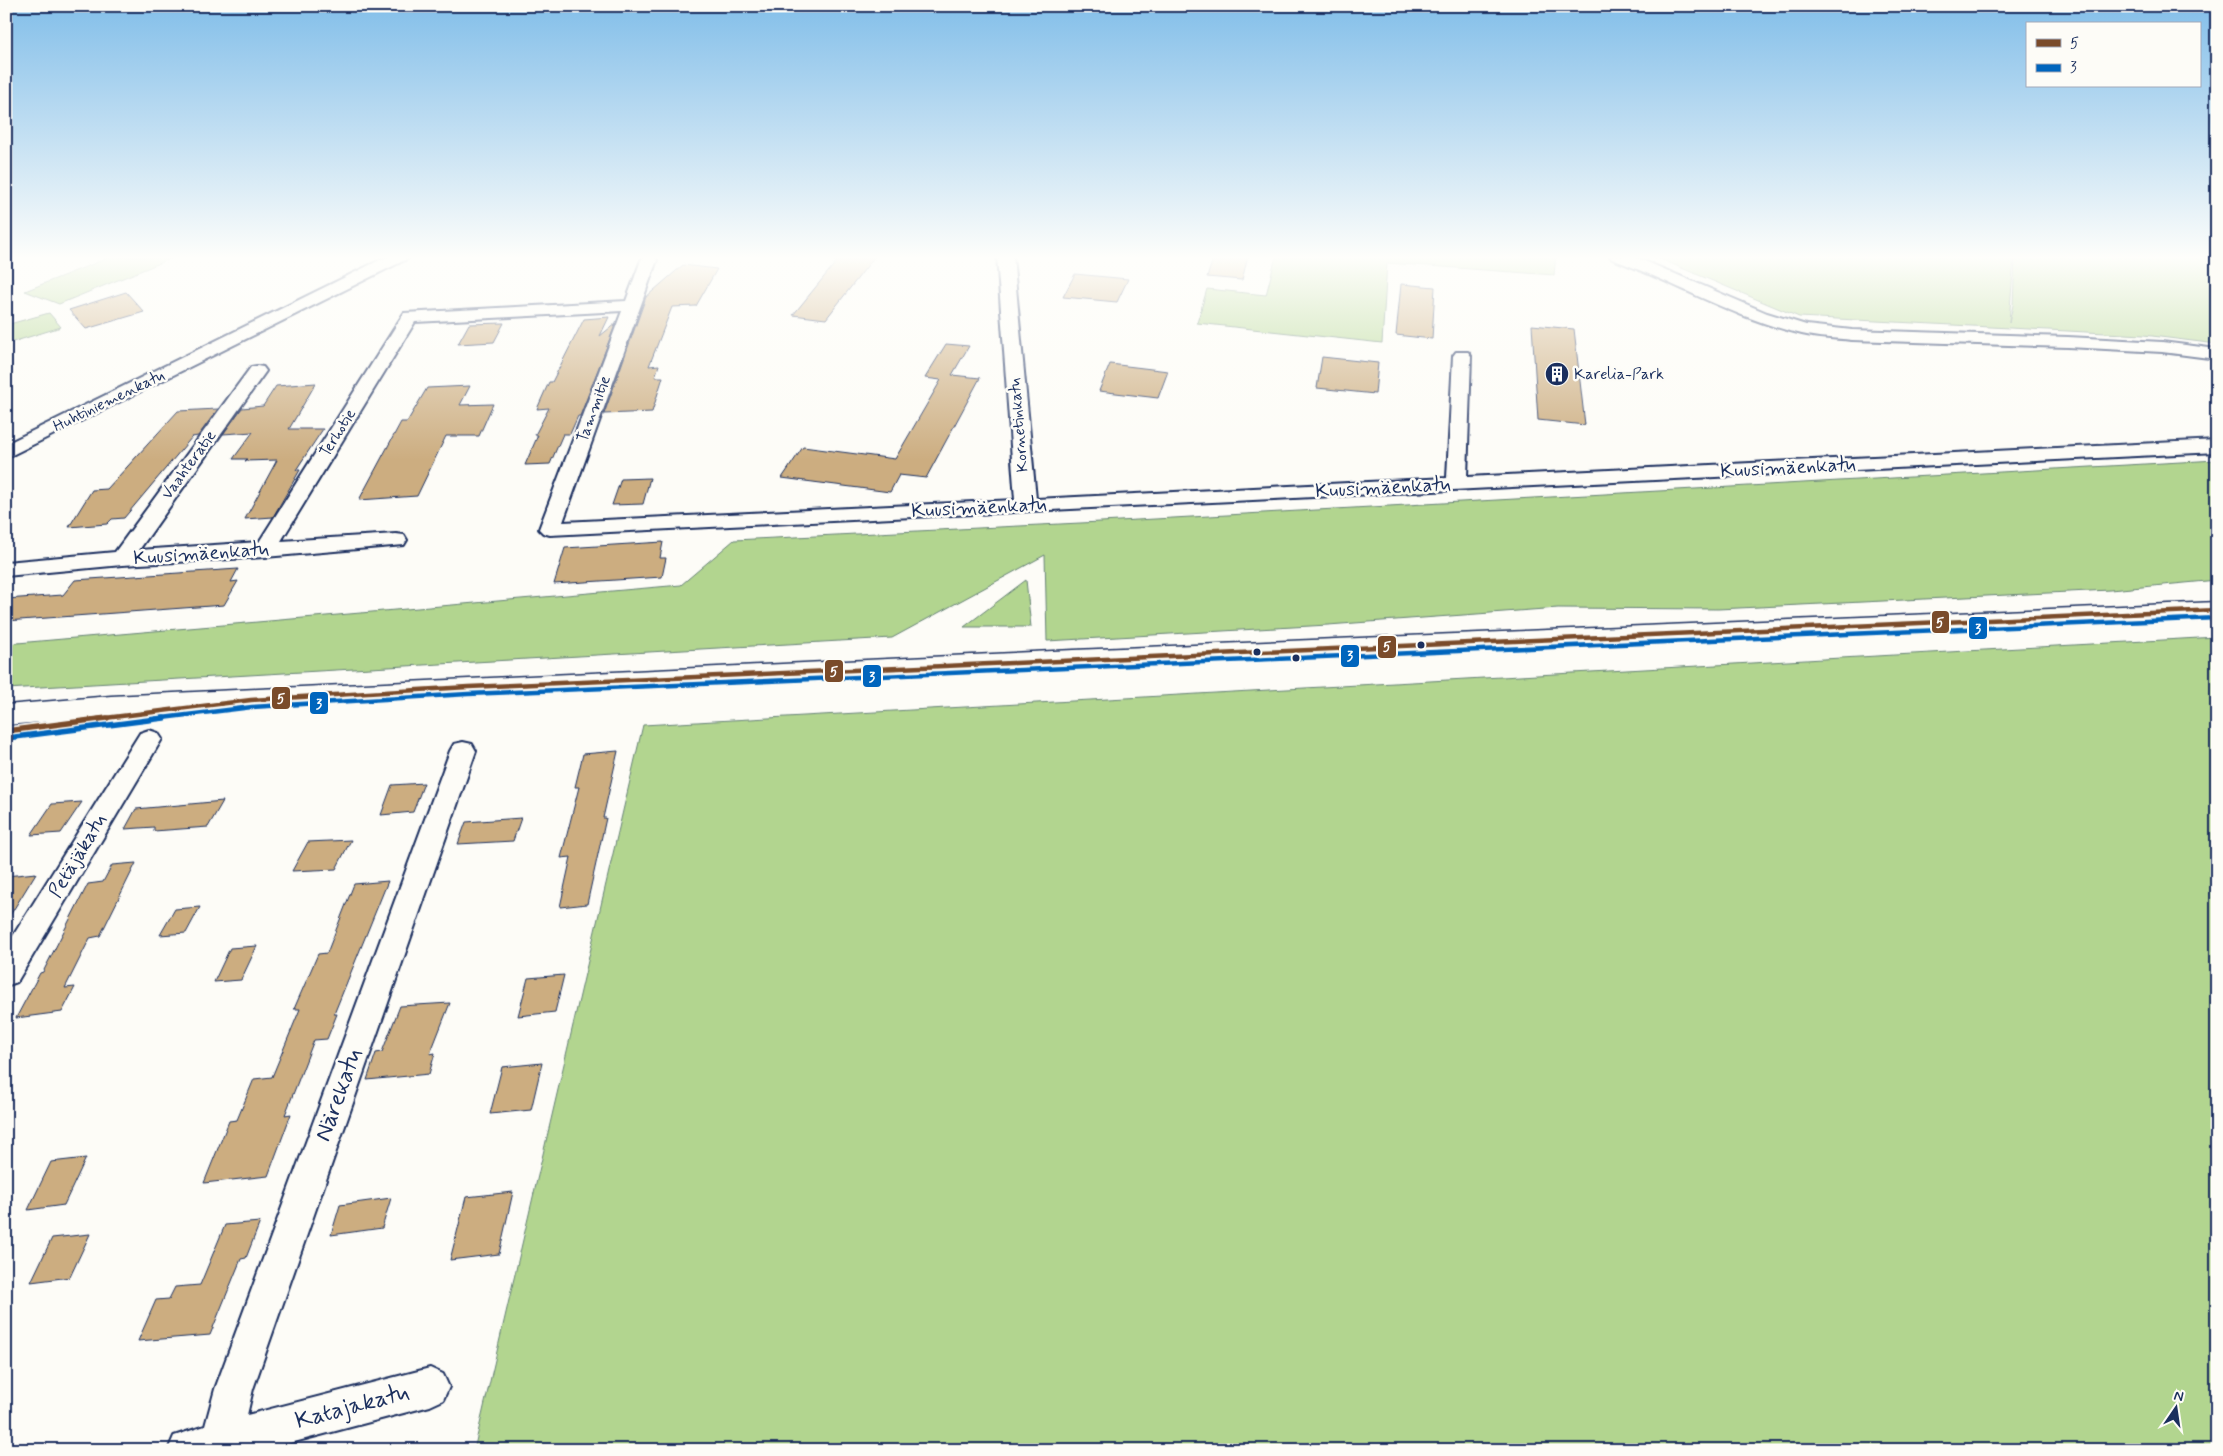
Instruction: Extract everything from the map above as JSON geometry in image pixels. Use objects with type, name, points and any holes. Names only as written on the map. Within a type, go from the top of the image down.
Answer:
[{"type":"main road","points":[[6,715],[111,706],[251,700],[478,686],[2217,610]]},
{"type":"main road","points":[[6,731],[251,700]]},
{"type":"street","name":"Huhtiniemenkatu","points":[[6,452],[264,324]]},
{"type":"street","name":"Terhotie","points":[[265,550],[406,324]]},
{"type":"street","name":"Tammitie","points":[[550,529],[625,324]]},
{"type":"street","name":"Kornetinkatu","points":[[1011,324],[1026,505]]},
{"type":"street","points":[[1785,324],[1805,330],[1852,335],[2162,347],[2217,354]]},
{"type":"street","points":[[1456,485],[1462,356]]},
{"type":"street","name":"Vaahteratie","points":[[122,558],[257,371]]},
{"type":"street","name":"Kuusimäenkatu","points":[[550,529],[2217,446]]},
{"type":"street","name":"Kuusimäenkatu","points":[[6,569],[122,558],[396,540]]},
{"type":"street","name":"Petäjäkatu","points":[[6,972],[149,739]]},
{"type":"street","name":"Närekatu","points":[[204,1446],[234,1389],[463,751]]},
{"type":"street","name":"Katajakatu","points":[[204,1446],[430,1387]]},
{"type":"green space","points":[[58,324],[61,327],[6,344],[6,325]]},
{"type":"green space","points":[[1206,324],[1383,324],[1382,343]]},
{"type":"green space","points":[[1932,324],[2217,324],[2217,344],[2144,335]]},
{"type":"green space","points":[[2217,460],[2217,580],[2110,590],[1718,609],[1558,608],[1328,625],[1047,641],[1045,555],[892,638],[6,689],[6,644],[681,585],[734,540],[1101,522]]},
{"type":"green space","points":[[1026,580],[1031,627],[964,627]]},
{"type":"green space","points":[[2217,637],[2217,1450],[474,1450],[643,725]]},
{"type":"building","points":[[81,324],[103,324],[86,329]]},
{"type":"building","points":[[469,324],[504,324],[494,342],[458,344]]},
{"type":"building","points":[[581,324],[606,324],[600,336],[616,324],[580,416],[578,416],[570,434],[563,434],[550,464],[525,465],[538,435],[535,435],[549,408],[537,409],[549,382],[552,382]]},
{"type":"building","points":[[636,324],[665,324],[649,366],[659,365],[655,377],[663,377],[652,412],[604,414]]},
{"type":"building","points":[[1397,324],[1433,324],[1432,339],[1396,335]]},
{"type":"building","name":"Karelia-Park","points":[[1532,325],[1574,329],[1585,425],[1538,420]]},
{"type":"building","points":[[946,344],[969,346],[952,375],[980,378],[926,478],[899,475],[890,492],[782,478],[803,447],[895,459],[941,380],[925,378]]},
{"type":"building","points":[[1322,357],[1378,363],[1375,394],[1317,388]]},
{"type":"building","points":[[1110,364],[1168,371],[1158,398],[1099,391]]},
{"type":"building","points":[[316,383],[289,429],[323,429],[296,470],[300,470],[273,517],[245,519],[277,460],[245,461],[247,459],[233,459],[253,432],[223,434],[242,408],[263,406],[276,386]]},
{"type":"building","points":[[470,386],[460,405],[493,404],[479,436],[446,436],[417,496],[359,500],[401,422],[407,422],[427,388]]},
{"type":"building","points":[[218,409],[198,436],[192,437],[124,518],[112,519],[107,524],[69,527],[92,490],[107,489],[178,411]]},
{"type":"building","points":[[650,478],[643,504],[612,505],[621,479]]},
{"type":"building","points":[[663,542],[660,558],[666,558],[662,577],[554,584],[565,548]]},
{"type":"building","points":[[238,569],[231,582],[238,581],[224,605],[6,621],[6,599],[63,595],[75,580]]},
{"type":"building","points":[[618,751],[603,818],[606,818],[587,904],[560,907],[571,857],[561,858],[579,787],[575,787],[583,754]]},
{"type":"building","points":[[424,783],[413,812],[381,815],[392,785]]},
{"type":"building","points":[[223,801],[208,827],[154,831],[154,827],[125,829],[136,809]]},
{"type":"building","points":[[82,802],[61,833],[31,835],[52,804]]},
{"type":"building","points":[[521,818],[513,841],[458,844],[466,822]]},
{"type":"building","points":[[351,840],[336,869],[292,871],[308,842]]},
{"type":"building","points":[[136,863],[100,936],[90,938],[65,988],[75,987],[62,1012],[16,1018],[40,973],[43,972],[88,884],[103,882],[112,865]]},
{"type":"building","points":[[36,873],[6,922],[6,876]]},
{"type":"building","points":[[388,881],[334,1014],[337,1014],[327,1039],[314,1040],[285,1115],[291,1114],[268,1176],[204,1183],[229,1121],[237,1120],[254,1079],[272,1077],[300,1009],[294,1009],[318,954],[327,953],[354,884]]},
{"type":"building","points":[[200,907],[186,933],[160,935],[175,909]]},
{"type":"building","points":[[257,946],[241,980],[214,982],[230,948]]},
{"type":"building","points":[[564,975],[555,1012],[518,1016],[528,978]]},
{"type":"building","points":[[450,1003],[430,1054],[435,1053],[429,1074],[367,1080],[376,1053],[382,1052],[400,1006]]},
{"type":"building","points":[[542,1063],[531,1110],[490,1114],[502,1067]]},
{"type":"building","points":[[86,1158],[64,1205],[28,1210],[51,1162]]},
{"type":"building","points":[[513,1192],[499,1254],[450,1260],[466,1197]]},
{"type":"building","points":[[391,1198],[382,1228],[331,1235],[340,1205]]},
{"type":"building","points":[[260,1222],[246,1258],[241,1259],[210,1335],[138,1341],[156,1300],[169,1299],[175,1287],[200,1285],[225,1225]]},
{"type":"building","points":[[90,1234],[70,1277],[31,1282],[52,1238]]},
{"type":"transit line","name":"5","points":[[6,731],[251,700],[468,687],[2217,610]]},
{"type":"transit line","name":"3","points":[[7,738],[252,707],[468,694],[2217,618]]},
{"type":"place","name":"Karelia-Park","points":[[1557,374]]}]
